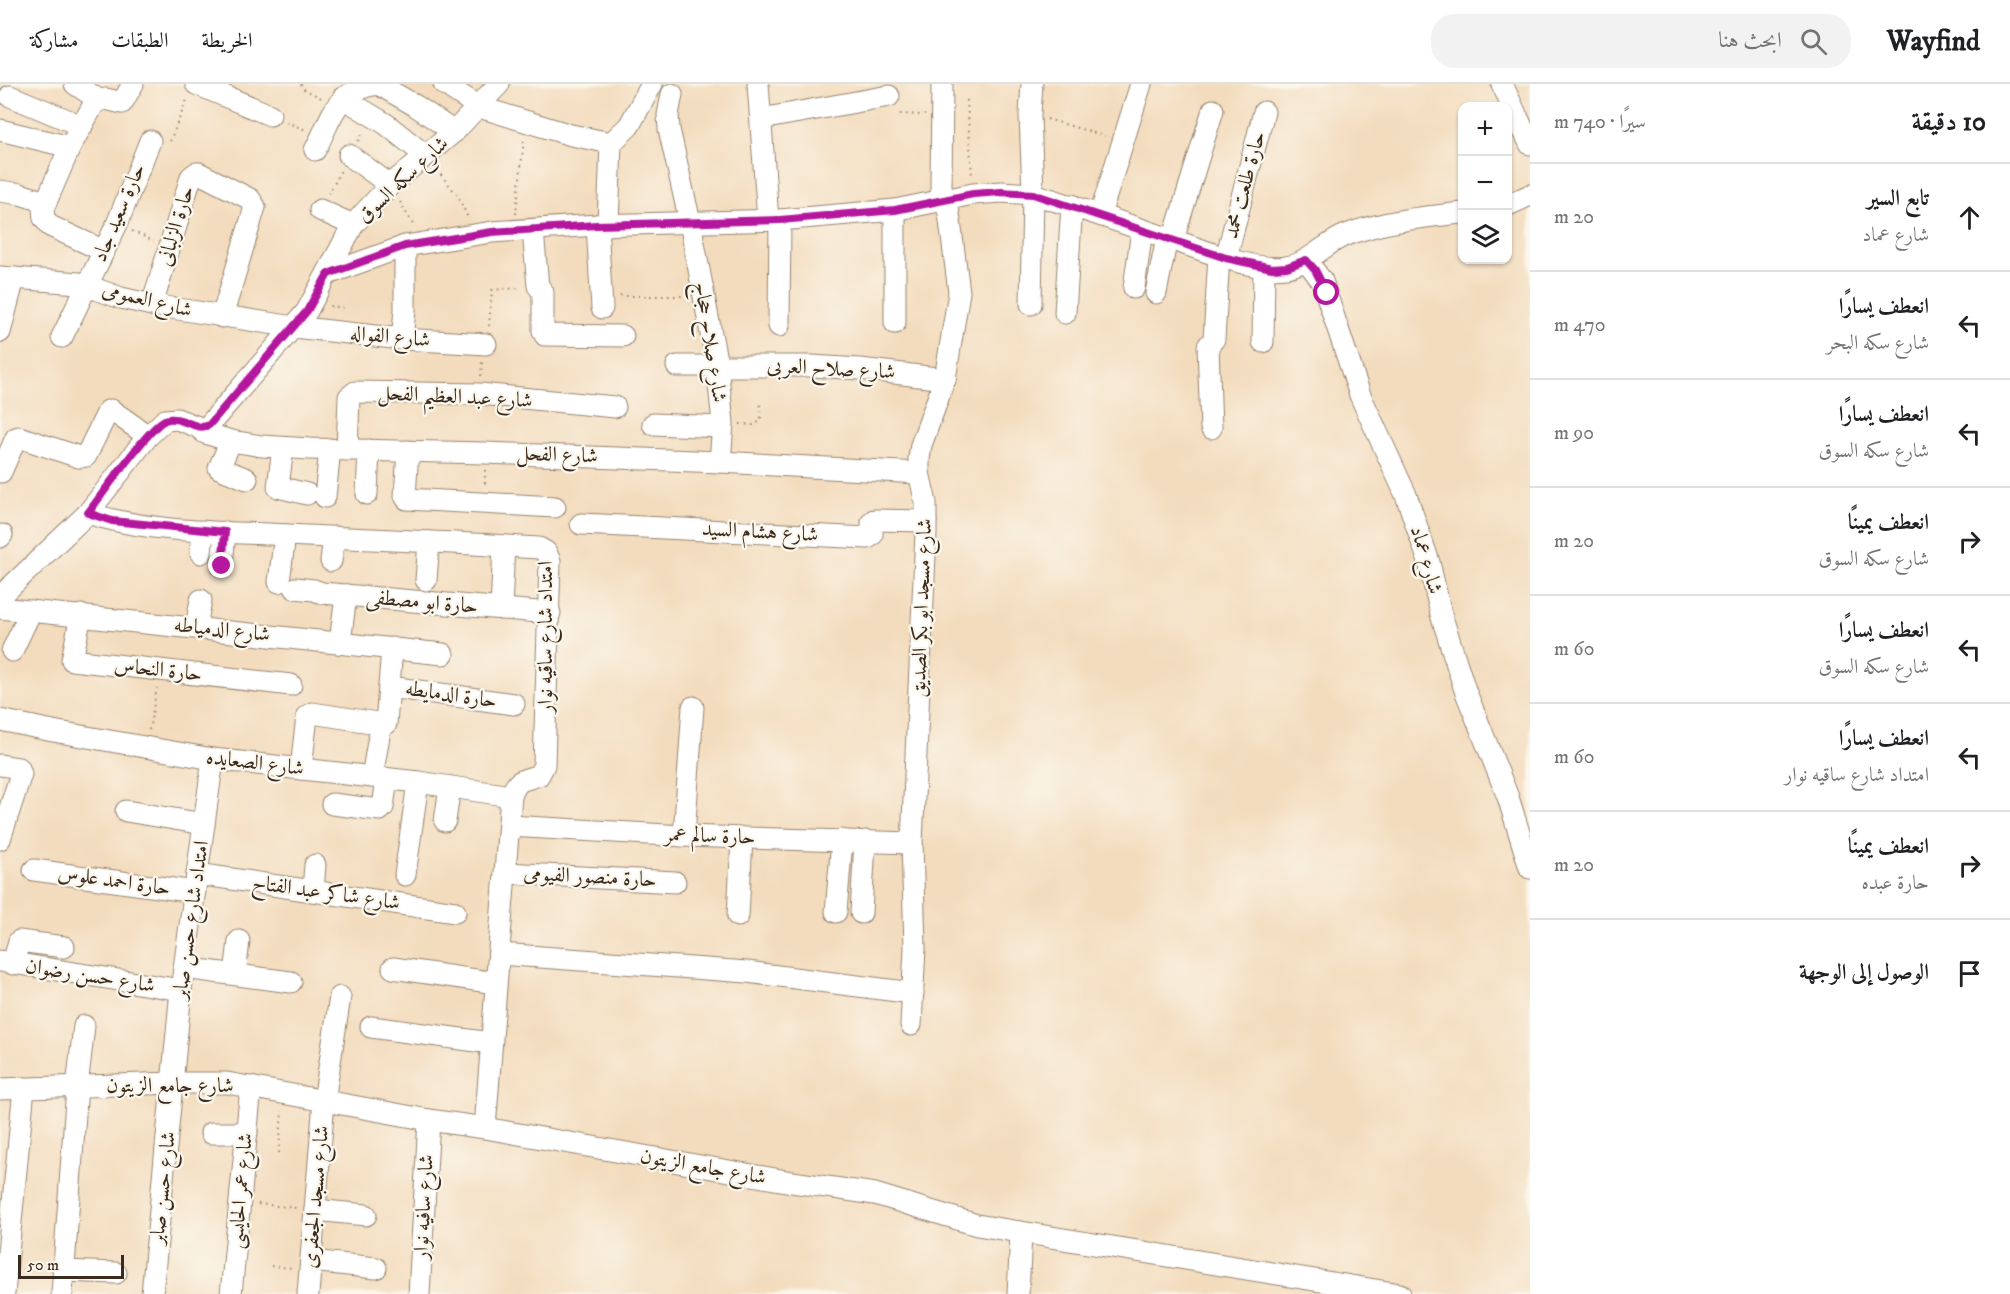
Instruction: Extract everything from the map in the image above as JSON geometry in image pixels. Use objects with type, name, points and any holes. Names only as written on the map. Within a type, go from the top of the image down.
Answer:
[{"type":"street","points":[[75,84],[99,100]]},
{"type":"street","points":[[104,250],[50,226],[43,209],[70,147],[95,102],[106,99],[122,103],[133,84]]},
{"type":"street","points":[[318,144],[340,102],[359,88],[378,84],[454,132]]},
{"type":"street","points":[[444,84],[479,107],[571,135],[611,143]]},
{"type":"street","name":"شارع سكه السوق","points":[[198,427],[204,428],[209,425],[294,327],[312,303],[353,225],[390,185],[454,132],[499,84]]},
{"type":"street","points":[[602,302],[603,225],[611,143],[629,126],[652,84]]},
{"type":"street","points":[[758,84],[760,119],[774,220],[779,326]]},
{"type":"street","name":"شارع مسجد ابو بكر الصديق","points":[[911,1025],[915,948],[912,843],[926,521],[925,497],[919,473],[921,445],[945,379],[959,291],[949,213],[941,190],[942,84]]},
{"type":"street","points":[[1031,304],[1033,194],[1030,114],[1032,84]]},
{"type":"street","points":[[1100,215],[1141,84]]},
{"type":"street","points":[[1502,84],[1530,144]]},
{"type":"street","points":[[193,89],[270,115]]},
{"type":"street","name":"شارع صلاح حجاج","points":[[672,94],[668,115],[669,129],[690,222],[717,365],[722,425],[720,462]]},
{"type":"street","points":[[10,96],[82,126]]},
{"type":"street","points":[[340,102],[386,123],[426,156]]},
{"type":"street","points":[[760,119],[894,105]]},
{"type":"street","points":[[1156,293],[1170,239],[1213,110]]},
{"type":"street","name":"حارة طلعت محمد","points":[[1211,428],[1208,346],[1214,339],[1222,257],[1264,112]]},
{"type":"street","points":[[0,130],[70,147]]},
{"type":"street","name":"حارة سعيد جاد","points":[[62,337],[160,141]]},
{"type":"street","points":[[349,155],[390,185]]},
{"type":"street","name":"حارة الزلبانى","points":[[152,305],[193,174],[200,173],[255,203],[255,210],[222,317]]},
{"type":"street","points":[[0,191],[46,202]]},
{"type":"street","points":[[328,274],[414,245],[472,236],[603,225],[774,220],[895,210],[973,194],[1001,192],[1033,194],[1072,205],[1222,257],[1264,267],[1287,267],[1306,260],[1344,236],[1367,228],[1415,218],[1458,213]]},
{"type":"street","points":[[1512,203],[1530,195]]},
{"type":"street","points":[[1065,314],[1072,205]]},
{"type":"street","points":[[320,210],[353,225]]},
{"type":"street","points":[[895,210],[895,323]]},
{"type":"street","points":[[1134,288],[1142,230]]},
{"type":"street","points":[[523,231],[538,287],[543,292],[544,335],[623,336]]},
{"type":"street","points":[[402,339],[414,245]]},
{"type":"street","name":"شارع عماد","points":[[1306,260],[1322,281],[1360,395],[1406,495],[1426,553],[1441,614],[1465,690],[1508,797],[1530,868]]},
{"type":"street","points":[[1263,342],[1264,267]]},
{"type":"street","points":[[0,332],[7,277]]},
{"type":"street","name":"شارع العمومى","points":[[7,277],[88,286],[121,298],[152,305],[294,327]]},
{"type":"street","name":"شارع الفواله","points":[[294,327],[402,339],[486,344]]},
{"type":"street","name":"شارع صلاح العربى","points":[[677,366],[813,366],[945,379]]},
{"type":"street","name":"شارع عبد العظيم الفحل","points":[[283,447],[278,487],[316,496],[338,449],[349,397],[355,392],[480,394],[615,407]]},
{"type":"street","points":[[1,472],[18,437],[79,457],[86,456],[108,411],[111,410],[148,436]]},
{"type":"street","points":[[0,597],[88,513],[148,436],[165,420],[177,419],[198,427]]},
{"type":"street","points":[[653,424],[722,425]]},
{"type":"street","name":"شارع الفحل","points":[[198,427],[205,433],[231,441],[262,446],[720,462],[919,473]]},
{"type":"street","points":[[231,441],[219,468],[247,479]]},
{"type":"street","points":[[367,494],[369,450]]},
{"type":"street","points":[[408,451],[405,496],[407,500],[555,507]]},
{"type":"street","name":"امتداد شارع ساقيه نوار","points":[[88,513],[112,521],[203,531],[539,548],[546,552],[550,561],[550,613],[544,765],[540,775],[519,780],[511,796]]},
{"type":"street","name":"شارع هشام السيد","points":[[581,524],[868,538],[872,535],[874,520],[926,521]]},
{"type":"street","points":[[201,553],[203,531]]},
{"type":"street","points":[[222,566],[225,532]]},
{"type":"street","name":"حارة ابو مصطفى","points":[[285,535],[287,585],[346,596],[550,613]]},
{"type":"street","points":[[331,561],[334,537]]},
{"type":"street","points":[[426,580],[429,542]]},
{"type":"street","points":[[501,609],[504,546]]},
{"type":"street","points":[[340,643],[346,596]]},
{"type":"street","points":[[196,627],[201,600]]},
{"type":"street","name":"شارع الدمياطه","points":[[0,608],[443,654]]},
{"type":"street","points":[[12,651],[31,610]]},
{"type":"street","name":"حارة النحاس","points":[[81,615],[72,660],[291,685]]},
{"type":"street","points":[[386,724],[392,648]]},
{"type":"street","name":"حارة الدمايطه","points":[[388,687],[514,704]]},
{"type":"street","points":[[684,836],[693,707]]},
{"type":"street","points":[[301,769],[308,714],[377,723],[380,730],[379,778],[383,807],[380,810],[332,804]]},
{"type":"street","name":"شارع الصعايده","points":[[0,720],[213,759],[418,782],[511,796]]},
{"type":"street","name":"امتداد شارع حسن صابر","points":[[173,1083],[181,990],[213,759]]},
{"type":"street","points":[[0,839],[21,774],[9,766]]},
{"type":"street","points":[[405,875],[418,782]]},
{"type":"street","points":[[445,821],[450,787]]},
{"type":"street","points":[[485,1128],[511,796]]},
{"type":"street","points":[[126,811],[204,824]]},
{"type":"street","name":"حارة سالم عمر","points":[[509,826],[684,836],[912,843]]},
{"type":"street","points":[[738,916],[742,838]]},
{"type":"street","points":[[836,912],[842,840]]},
{"type":"street","points":[[861,913],[865,841]]},
{"type":"street","points":[[313,891],[315,865]]},
{"type":"street","name":"حارة احمد علوس","points":[[34,870],[196,883]]},
{"type":"street","name":"حارة منصور الفيومى","points":[[506,873],[675,882]]},
{"type":"street","name":"شارع شاكر عبد الفتاح","points":[[196,883],[313,891],[455,912]]},
{"type":"street","points":[[6,963],[19,941],[63,947]]},
{"type":"street","points":[[235,974],[239,941]]},
{"type":"street","points":[[498,954],[747,972],[913,993]]},
{"type":"street","name":"شارع حسن رضوان","points":[[6,963],[181,990]]},
{"type":"street","points":[[184,968],[291,982]]},
{"type":"street","points":[[393,968],[496,983]]},
{"type":"street","name":"شارع مسجد الجعفرى","points":[[308,1294],[324,1101],[340,997]]},
{"type":"street","points":[[62,1294],[77,1087],[84,1026]]},
{"type":"street","points":[[371,1027],[491,1043]]},
{"type":"street","name":"شارع حسن صابر","points":[[152,1294],[173,1083]]},
{"type":"street","name":"شارع جامع الزيتون","points":[[0,1089],[228,1083],[429,1120],[875,1194],[967,1222],[1021,1233],[1400,1294]]},
{"type":"street","name":"شارع عمر الحايسى","points":[[231,1294],[251,1087]]},
{"type":"street","points":[[4,1294],[24,1088]]},
{"type":"street","name":"شارع سافيه نوار","points":[[419,1294],[429,1120]]},
{"type":"street","points":[[211,1133],[247,1133]]},
{"type":"street","points":[[315,1210],[366,1215]]},
{"type":"street","points":[[1018,1294],[1021,1233]]},
{"type":"street","points":[[311,1265],[376,1268]]},
{"type":"street","points":[[63,1271],[116,1273]]},
{"type":"path","points":[[301,84],[302,88],[340,102]]},
{"type":"path","points":[[160,141],[193,89]]},
{"type":"path","points":[[967,100],[973,194]]},
{"type":"path","points":[[894,105],[940,115]]},
{"type":"path","points":[[1030,114],[1123,142]]},
{"type":"path","points":[[270,115],[318,144]]},
{"type":"path","points":[[523,231],[526,120]]},
{"type":"path","points":[[426,156],[458,196],[470,223],[472,236]]},
{"type":"path","points":[[390,185],[414,245]]},
{"type":"path","points":[[117,224],[170,248]]},
{"type":"path","points":[[480,394],[492,290],[538,287]]},
{"type":"path","points":[[602,302],[703,296]]},
{"type":"path","points":[[722,425],[753,425],[759,422],[760,401]]},
{"type":"path","points":[[146,747],[160,670]]},
{"type":"path","points":[[279,1153],[284,1093]]},
{"type":"path","points":[[240,1203],[315,1210]]},
{"type":"path","points":[[271,1266],[311,1265]]},
{"type":"route","points":[[222,566],[225,532],[112,521],[88,513],[148,436],[165,420],[177,419],[204,428],[209,425],[307,311],[328,274],[405,246],[492,232],[597,225],[780,220],[859,214],[895,210],[973,194],[1001,192],[1033,194],[1072,205],[1226,258],[1264,267],[1287,267],[1306,260],[1322,281],[1327,293]]}]
